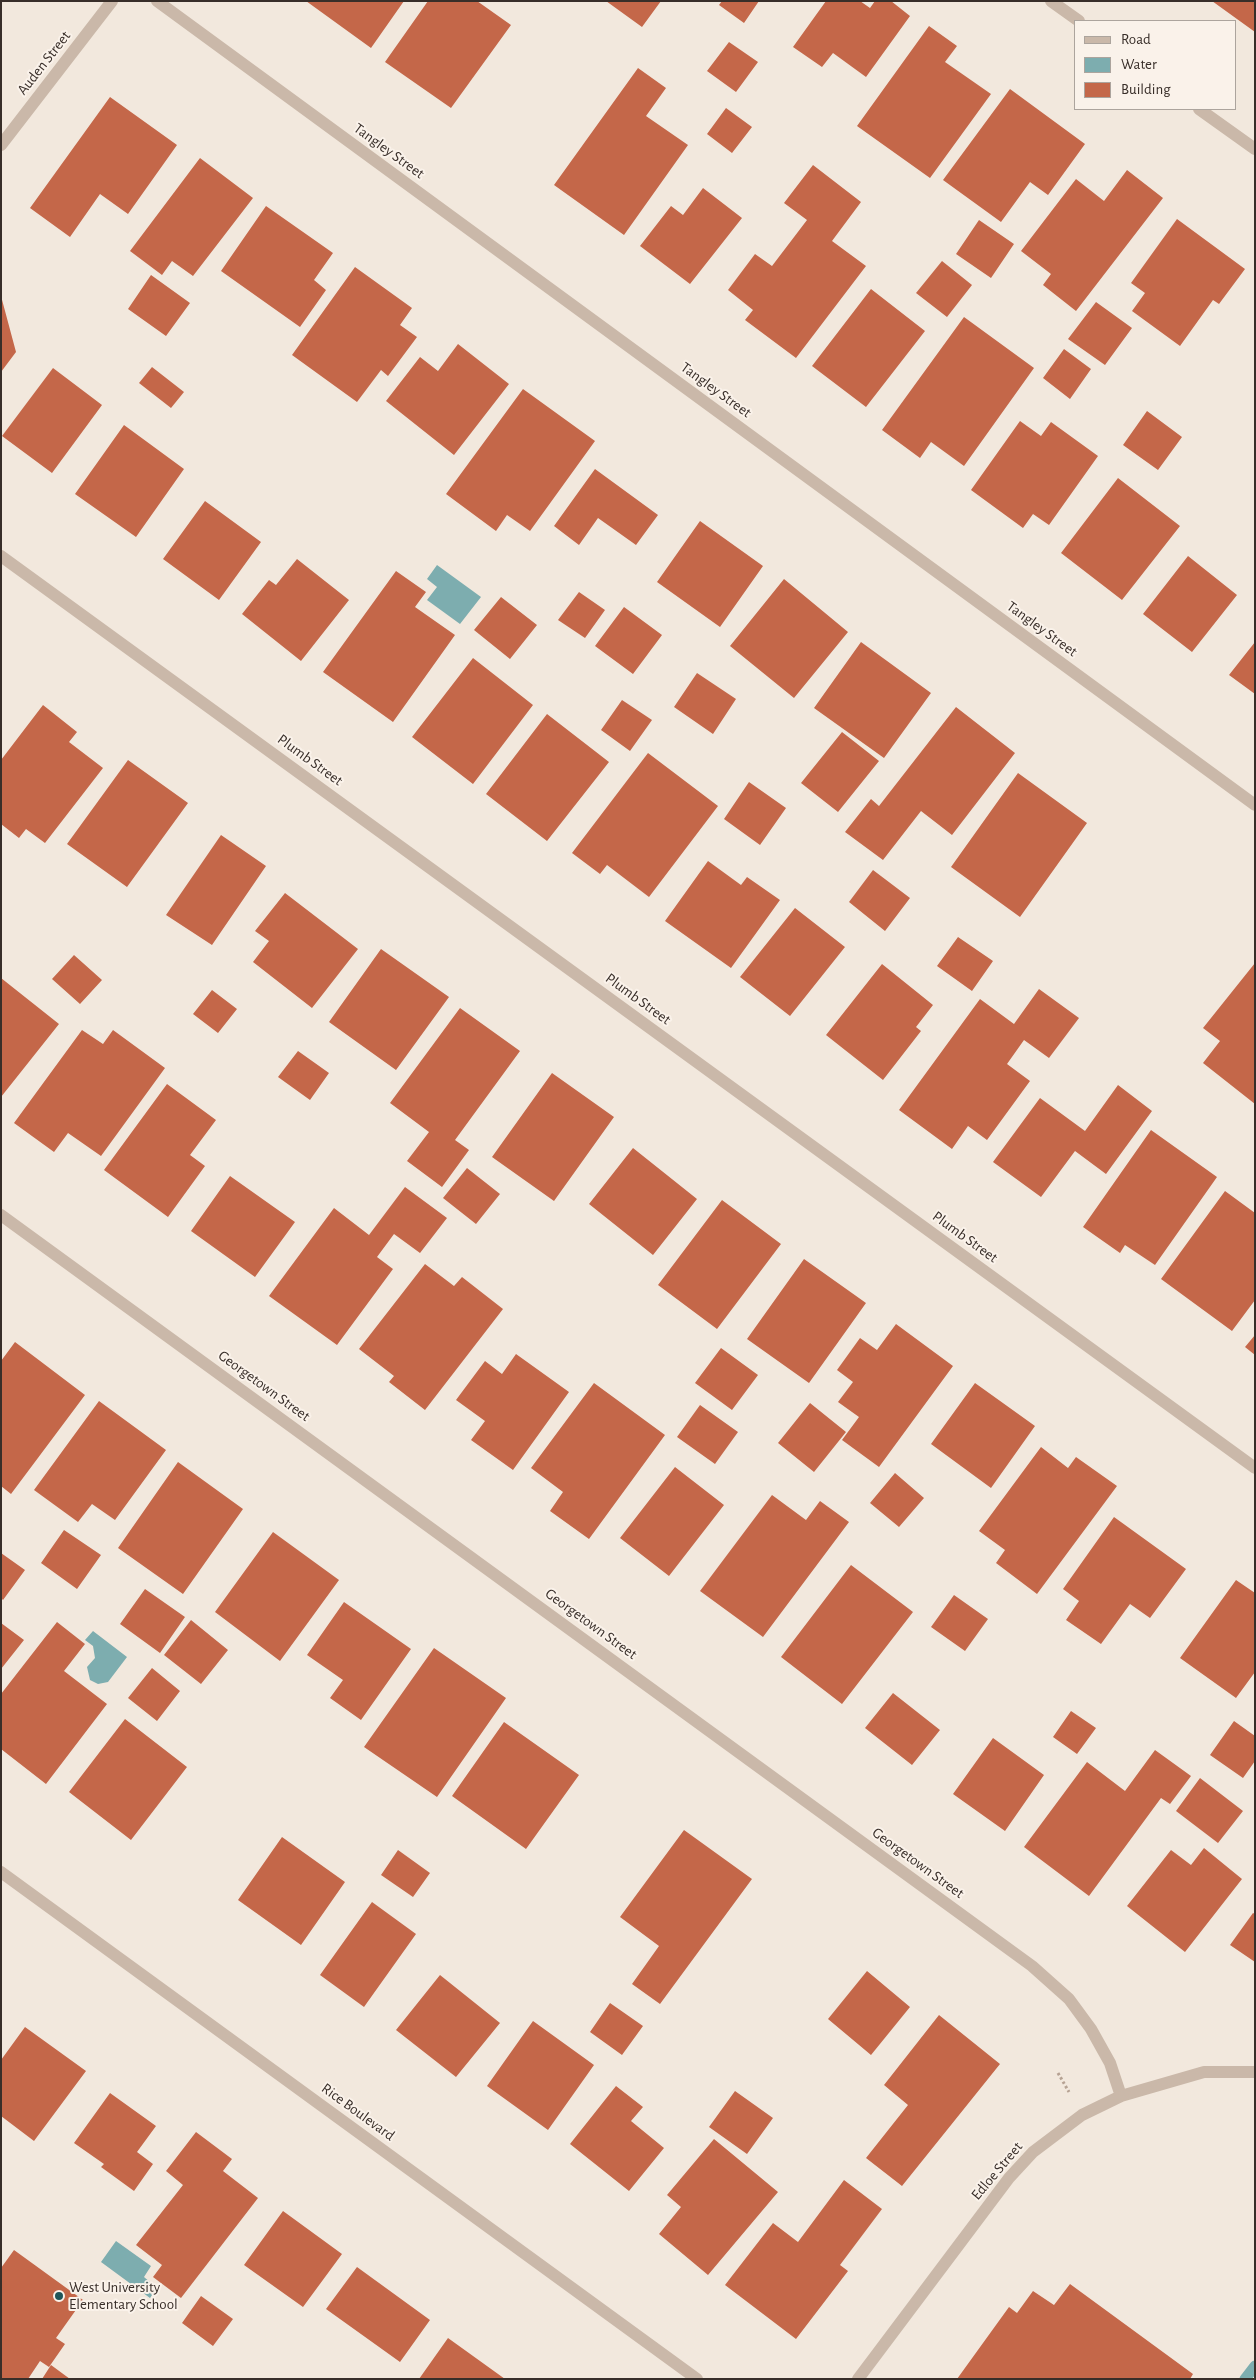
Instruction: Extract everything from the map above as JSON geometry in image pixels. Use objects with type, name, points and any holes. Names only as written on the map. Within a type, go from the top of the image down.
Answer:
[{"type":"street","name":"Auden Street","points":[[1,145],[112,1]]},
{"type":"street","name":"Tangley Street","points":[[157,1],[1255,805]]},
{"type":"street","points":[[1052,1],[1078,20]]},
{"type":"street","points":[[1200,110],[1255,149]]},
{"type":"street","name":"Plumb Street","points":[[1,556],[1255,1468]]},
{"type":"street","name":"Georgetown Street","points":[[1,1215],[1032,1966],[1069,1999],[1091,2029],[1110,2063],[1122,2096]]},
{"type":"street","name":"Rice Boulevard","points":[[1,1872],[696,2379]]},
{"type":"street","name":"Edloe Street","points":[[858,2379],[1009,2178],[1033,2152],[1082,2115],[1122,2096],[1204,2072],[1255,2072]]},
{"type":"water","points":[[437,565],[481,597],[460,624],[427,600],[437,587],[427,579]]},
{"type":"water","points":[[93,1631],[127,1657],[108,1682],[98,1684],[90,1680],[87,1667],[95,1658],[93,1646],[85,1640]]},
{"type":"water","points":[[116,2241],[151,2266],[144,2277],[157,2288],[150,2298],[101,2262]]},
{"type":"building","points":[[306,1],[404,1],[371,48]]},
{"type":"building","points":[[428,1],[477,1],[511,25],[451,108],[385,62]]},
{"type":"building","points":[[606,1],[661,1],[642,27]]},
{"type":"building","points":[[722,1],[759,1],[744,23],[719,5]]},
{"type":"building","points":[[826,1],[860,1],[870,8],[875,1],[891,1],[910,16],[866,77],[833,53],[822,67],[793,47]]},
{"type":"building","points":[[1212,1],[1255,1],[1255,32]]},
{"type":"building","points":[[929,26],[957,46],[945,62],[991,94],[930,178],[857,126]]},
{"type":"building","points":[[729,42],[758,62],[736,92],[707,71]]},
{"type":"building","points":[[638,68],[666,88],[646,116],[688,145],[624,235],[554,185]]},
{"type":"building","points":[[1010,89],[1085,144],[1048,195],[1030,182],[1001,222],[943,180]]},
{"type":"building","points":[[110,97],[177,145],[128,214],[100,194],[70,237],[30,208]]},
{"type":"building","points":[[726,108],[752,127],[732,153],[707,134]]},
{"type":"building","points":[[200,158],[253,198],[193,276],[172,261],[162,275],[130,251]]},
{"type":"building","points":[[813,165],[861,202],[832,241],[866,266],[796,358],[745,320],[753,310],[728,290],[755,254],[772,266],[807,220],[784,203]]},
{"type":"building","points":[[1127,170],[1163,198],[1076,311],[1043,285],[1051,274],[1021,251],[1076,179],[1104,201]]},
{"type":"building","points":[[703,188],[742,218],[690,284],[640,246],[671,206],[683,215]]},
{"type":"building","points":[[266,206],[333,253],[314,280],[326,290],[300,327],[221,271]]},
{"type":"building","points":[[1177,219],[1245,269],[1219,304],[1213,300],[1180,346],[1132,311],[1145,293],[1131,283]]},
{"type":"building","points":[[979,220],[1014,244],[991,278],[956,254]]},
{"type":"building","points":[[942,261],[972,285],[947,317],[916,293]]},
{"type":"building","points":[[355,267],[412,308],[400,325],[417,337],[388,376],[381,370],[357,402],[292,355]]},
{"type":"building","points":[[151,275],[190,303],[166,336],[128,309]]},
{"type":"building","points":[[871,289],[925,331],[866,407],[812,366]]},
{"type":"building","points":[[1,296],[16,352],[1,372]]},
{"type":"building","points":[[1096,302],[1132,328],[1105,365],[1068,339]]},
{"type":"building","points":[[964,317],[1034,368],[964,466],[931,442],[920,458],[882,430]]},
{"type":"building","points":[[458,344],[509,384],[454,455],[386,401],[420,357],[438,371]]},
{"type":"building","points":[[1064,349],[1091,369],[1070,399],[1043,378]]},
{"type":"building","points":[[152,367],[184,392],[171,408],[139,383]]},
{"type":"building","points":[[53,368],[102,405],[52,473],[2,436]]},
{"type":"building","points":[[523,389],[595,441],[530,531],[507,515],[496,531],[446,494]]},
{"type":"building","points":[[1147,411],[1182,437],[1158,470],[1123,445]]},
{"type":"building","points":[[1020,421],[1041,436],[1051,422],[1098,456],[1049,525],[1033,514],[1023,528],[971,490]]},
{"type":"building","points":[[124,425],[184,469],[136,537],[75,494]]},
{"type":"building","points":[[595,469],[658,515],[636,545],[598,518],[579,545],[554,526]]},
{"type":"building","points":[[1118,478],[1180,526],[1122,600],[1061,553]]},
{"type":"building","points":[[205,501],[261,542],[219,600],[163,559]]},
{"type":"building","points":[[700,521],[763,566],[720,627],[657,582]]},
{"type":"building","points":[[1188,556],[1237,595],[1192,652],[1143,614]]},
{"type":"building","points":[[297,559],[349,600],[301,661],[242,614],[269,580],[276,585]]},
{"type":"building","points":[[396,571],[426,592],[415,607],[455,635],[393,722],[323,672]]},
{"type":"building","points":[[784,579],[848,632],[794,698],[730,646]]},
{"type":"building","points":[[579,592],[605,610],[585,638],[558,620]]},
{"type":"building","points":[[501,597],[537,625],[510,659],[474,630]]},
{"type":"building","points":[[624,607],[662,635],[633,674],[595,646]]},
{"type":"building","points":[[861,642],[931,693],[884,758],[814,708]]},
{"type":"building","points":[[1255,642],[1255,694],[1229,675]]},
{"type":"building","points":[[473,658],[533,705],[473,784],[412,737]]},
{"type":"building","points":[[697,673],[736,699],[713,734],[674,707]]},
{"type":"building","points":[[622,700],[652,720],[630,751],[601,730]]},
{"type":"building","points":[[43,705],[77,732],[69,742],[103,768],[45,843],[26,829],[19,838],[1,824],[1,760]]},
{"type":"building","points":[[956,707],[1015,753],[952,835],[921,811],[883,860],[845,832],[871,799],[879,806]]},
{"type":"building","points":[[547,714],[609,762],[547,841],[486,794]]},
{"type":"building","points":[[842,732],[879,761],[838,812],[801,783]]},
{"type":"building","points":[[648,753],[718,806],[649,897],[607,865],[600,874],[572,853]]},
{"type":"building","points":[[128,760],[188,803],[127,887],[67,844]]},
{"type":"building","points":[[1018,773],[1087,823],[1020,917],[951,867]]},
{"type":"building","points":[[749,782],[786,808],[760,845],[724,819]]},
{"type":"building","points":[[221,835],[266,866],[212,945],[166,915]]},
{"type":"building","points":[[708,861],[741,885],[747,877],[780,900],[731,968],[665,921]]},
{"type":"building","points":[[873,870],[910,898],[885,931],[849,902]]},
{"type":"building","points":[[285,893],[358,949],[312,1008],[253,962],[269,941],[255,931]]},
{"type":"building","points":[[795,908],[845,947],[790,1016],[740,977]]},
{"type":"building","points":[[958,937],[993,961],[972,991],[937,966]]},
{"type":"building","points":[[381,949],[449,997],[396,1070],[329,1022]]},
{"type":"building","points":[[74,955],[102,980],[80,1004],[52,979]]},
{"type":"building","points":[[1255,963],[1255,1104],[1203,1063],[1220,1041],[1203,1028]]},
{"type":"building","points":[[882,964],[933,1005],[916,1027],[921,1031],[883,1080],[826,1035]]},
{"type":"building","points":[[1,978],[59,1024],[1,1097]]},
{"type":"building","points":[[1039,989],[1079,1018],[1049,1058],[1024,1040],[1007,1064],[1030,1081],[987,1140],[968,1126],[952,1149],[899,1110],[980,999],[1014,1024]]},
{"type":"building","points":[[212,990],[237,1009],[218,1033],[193,1014]]},
{"type":"building","points":[[460,1008],[520,1051],[455,1140],[469,1150],[442,1187],[407,1161],[429,1132],[390,1103]]},
{"type":"building","points":[[82,1030],[103,1044],[113,1030],[165,1068],[101,1156],[68,1133],[54,1152],[14,1123]]},
{"type":"building","points":[[298,1051],[329,1073],[310,1100],[278,1077]]},
{"type":"building","points":[[552,1073],[614,1117],[554,1201],[492,1157]]},
{"type":"building","points":[[167,1084],[216,1120],[190,1155],[205,1166],[168,1217],[104,1170]]},
{"type":"building","points":[[1118,1085],[1152,1111],[1106,1174],[1075,1151],[1041,1197],[993,1162],[1040,1098],[1085,1131]]},
{"type":"building","points":[[1151,1130],[1217,1177],[1155,1265],[1125,1245],[1120,1253],[1083,1227]]},
{"type":"building","points":[[633,1148],[697,1199],[653,1255],[589,1204]]},
{"type":"building","points":[[467,1168],[500,1194],[476,1224],[443,1198]]},
{"type":"building","points":[[230,1176],[295,1222],[255,1277],[191,1231]]},
{"type":"building","points":[[405,1187],[447,1218],[420,1253],[394,1234],[377,1257],[393,1269],[337,1345],[269,1296],[334,1208],[369,1235]]},
{"type":"building","points":[[1225,1191],[1255,1213],[1255,1300],[1232,1331],[1161,1279]]},
{"type":"building","points":[[722,1200],[781,1244],[717,1329],[658,1285]]},
{"type":"building","points":[[804,1259],[866,1303],[809,1383],[747,1339]]},
{"type":"building","points":[[425,1264],[454,1286],[462,1277],[503,1309],[425,1410],[389,1382],[394,1376],[359,1349]]},
{"type":"building","points":[[896,1324],[953,1366],[879,1467],[842,1440],[859,1417],[838,1402],[853,1382],[837,1370],[860,1338],[877,1350]]},
{"type":"building","points":[[1255,1335],[1255,1355],[1245,1347]]},
{"type":"building","points":[[15,1342],[85,1395],[11,1494],[1,1486],[1,1361]]},
{"type":"building","points":[[721,1348],[758,1375],[732,1410],[695,1383]]},
{"type":"building","points":[[516,1354],[569,1392],[513,1470],[471,1440],[485,1421],[456,1400],[485,1361],[502,1374]]},
{"type":"building","points":[[594,1383],[665,1435],[589,1539],[550,1511],[563,1492],[531,1468]]},
{"type":"building","points":[[975,1383],[1035,1426],[991,1488],[931,1444]]},
{"type":"building","points":[[99,1401],[166,1450],[115,1520],[92,1504],[78,1522],[34,1490]]},
{"type":"building","points":[[810,1403],[846,1432],[814,1472],[778,1443]]},
{"type":"building","points":[[700,1405],[738,1432],[715,1464],[677,1437]]},
{"type":"building","points":[[1041,1447],[1068,1468],[1076,1457],[1117,1486],[1037,1594],[996,1563],[1005,1550],[979,1531]]},
{"type":"building","points":[[178,1462],[243,1509],[183,1594],[118,1548]]},
{"type":"building","points":[[675,1467],[724,1505],[669,1576],[620,1538]]},
{"type":"building","points":[[895,1473],[924,1498],[899,1527],[870,1503]]},
{"type":"building","points":[[772,1495],[806,1520],[820,1501],[849,1522],[763,1637],[700,1591]]},
{"type":"building","points":[[1114,1517],[1186,1569],[1150,1618],[1130,1604],[1101,1644],[1066,1620],[1079,1601],[1063,1589]]},
{"type":"building","points":[[64,1530],[101,1555],[77,1589],[41,1563]]},
{"type":"building","points":[[273,1532],[339,1580],[280,1661],[215,1612]]},
{"type":"building","points":[[1,1553],[25,1570],[3,1600],[1,1598]]},
{"type":"building","points":[[851,1565],[913,1612],[842,1704],[781,1657]]},
{"type":"building","points":[[1236,1580],[1255,1593],[1255,1672],[1236,1698],[1180,1658]]},
{"type":"building","points":[[145,1589],[185,1617],[160,1653],[120,1624]]},
{"type":"building","points":[[954,1595],[988,1619],[965,1651],[931,1627]]},
{"type":"building","points":[[344,1602],[411,1649],[361,1720],[330,1698],[343,1680],[307,1655]]},
{"type":"building","points":[[191,1620],[228,1650],[201,1684],[164,1655]]},
{"type":"building","points":[[57,1622],[85,1644],[64,1671],[107,1704],[46,1784],[1,1749],[1,1694]]},
{"type":"building","points":[[1,1623],[24,1640],[1,1669]]},
{"type":"building","points":[[434,1648],[506,1698],[437,1797],[364,1747]]},
{"type":"building","points":[[152,1668],[180,1691],[157,1721],[128,1698]]},
{"type":"building","points":[[893,1693],[940,1730],[912,1765],[865,1728]]},
{"type":"building","points":[[1071,1711],[1096,1728],[1077,1754],[1053,1737]]},
{"type":"building","points":[[125,1719],[187,1767],[131,1840],[69,1792]]},
{"type":"building","points":[[1234,1721],[1255,1736],[1255,1761],[1243,1778],[1210,1755]]},
{"type":"building","points":[[504,1722],[579,1775],[526,1849],[452,1796]]},
{"type":"building","points":[[993,1738],[1044,1775],[1005,1831],[953,1794]]},
{"type":"building","points":[[1155,1750],[1191,1776],[1170,1804],[1161,1798],[1089,1896],[1024,1847],[1087,1762],[1125,1791]]},
{"type":"building","points":[[1200,1778],[1243,1811],[1218,1843],[1176,1811]]},
{"type":"building","points":[[684,1830],[752,1879],[660,2004],[632,1984],[659,1946],[620,1917]]},
{"type":"building","points":[[282,1837],[345,1882],[301,1945],[238,1900]]},
{"type":"building","points":[[1204,1848],[1242,1879],[1185,1952],[1127,1906],[1171,1850],[1191,1865]]},
{"type":"building","points":[[398,1850],[430,1873],[413,1897],[381,1875]]},
{"type":"building","points":[[372,1902],[416,1934],[364,2007],[320,1975]]},
{"type":"building","points":[[1253,1913],[1255,1914],[1255,1962],[1230,1945]]},
{"type":"building","points":[[867,1971],[910,2007],[871,2055],[828,2019]]},
{"type":"building","points":[[440,1975],[500,2023],[456,2077],[396,2030]]},
{"type":"building","points":[[610,2003],[643,2026],[622,2055],[590,2032]]},
{"type":"building","points":[[939,2015],[1000,2064],[902,2186],[866,2158],[908,2105],[884,2085]]},
{"type":"building","points":[[533,2021],[594,2065],[548,2130],[487,2086]]},
{"type":"building","points":[[25,2027],[86,2071],[34,2141],[1,2116],[1,2060]]},
{"type":"building","points":[[616,2086],[643,2107],[631,2121],[664,2148],[629,2191],[570,2144]]},
{"type":"building","points":[[735,2091],[773,2118],[747,2154],[709,2127]]},
{"type":"building","points":[[110,2093],[156,2126],[137,2152],[153,2164],[134,2191],[101,2167],[104,2164],[74,2143]]},
{"type":"building","points":[[196,2132],[232,2159],[223,2171],[258,2198],[181,2298],[153,2277],[162,2265],[136,2245],[183,2185],[166,2171]]},
{"type":"building","points":[[714,2139],[778,2192],[708,2275],[659,2234],[681,2207],[667,2195]]},
{"type":"building","points":[[844,2180],[882,2209],[840,2265],[848,2271],[796,2339],[725,2285],[773,2223],[798,2242]]},
{"type":"building","points":[[283,2211],[342,2254],[303,2307],[244,2265]]},
{"type":"building","points":[[14,2250],[83,2300],[56,2338],[65,2344],[49,2367],[40,2361],[28,2379],[1,2379],[1,2268]]},
{"type":"building","points":[[357,2267],[430,2320],[400,2362],[326,2309]]},
{"type":"building","points":[[1070,2284],[1193,2374],[1190,2379],[957,2379],[1009,2307],[1017,2313],[1033,2291],[1054,2305]]},
{"type":"building","points":[[201,2296],[233,2319],[213,2346],[182,2323]]},
{"type":"building","points":[[448,2338],[505,2379],[419,2379]]},
{"type":"building","points":[[51,2365],[70,2379],[42,2379]]},
{"type":"waterway","points":[[1245,2379],[1255,2366]]},
{"type":"place","name":"West University Elementary School","points":[[59,2296]]}]
